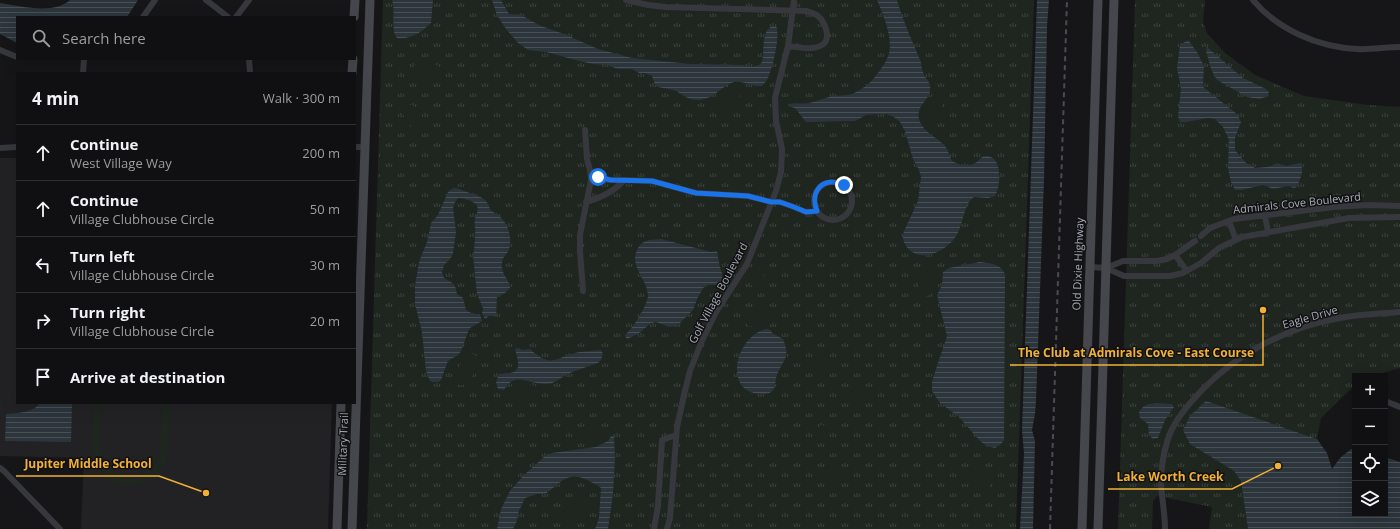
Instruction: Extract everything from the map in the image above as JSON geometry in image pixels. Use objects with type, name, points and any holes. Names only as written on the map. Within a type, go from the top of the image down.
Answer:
[{"type":"main road","points":[[354,16],[355,0]]},
{"type":"main road","name":"Military Trail","points":[[352,529],[370,0]]},
{"type":"main road","name":"Old Dixie Highway","points":[[1082,529],[1098,0]]},
{"type":"main road","points":[[1098,529],[1114,0]]},
{"type":"main road","points":[[352,72],[353,60]]},
{"type":"main road","name":"Military Trail","points":[[337,529],[342,404]]},
{"type":"street","points":[[144,16],[155,0]]},
{"type":"street","points":[[206,0],[227,16]]},
{"type":"street","points":[[237,16],[249,0]]},
{"type":"street","points":[[626,0],[666,7],[810,12],[818,16],[825,26],[827,38],[823,45],[819,47],[802,48],[788,46]]},
{"type":"street","name":"Golf Village Boulevard","points":[[667,529],[670,518],[676,435],[690,371],[701,343],[716,312],[747,264],[776,191],[782,161],[782,149],[776,120],[775,106],[777,86],[788,46],[794,0]]},
{"type":"street","points":[[1253,0],[1276,21],[1290,30],[1315,41],[1331,46],[1358,49],[1400,47]]},
{"type":"street","points":[[0,50],[16,57]]},
{"type":"street","points":[[83,72],[84,60]]},
{"type":"street","points":[[250,60],[250,72]]},
{"type":"street","points":[[583,291],[580,235],[591,175],[587,159],[585,130]]},
{"type":"street","points":[[0,148],[16,147]]},
{"type":"street","points":[[356,147],[365,147]]},
{"type":"street","points":[[591,175],[606,180],[652,181],[696,193],[748,196],[787,205],[806,212],[817,211]]},
{"type":"street","points":[[586,202],[605,194],[620,185],[624,180]]},
{"type":"street","points":[[830,182],[837,182],[844,185],[851,197],[851,205],[843,216],[836,219],[828,219],[817,211],[814,204],[814,196],[817,190],[830,182]]},
{"type":"street","name":"Admirals Cove Boulevard","points":[[1201,236],[1210,228],[1234,219],[1341,207],[1368,205],[1400,206]]},
{"type":"street","points":[[1265,216],[1268,232]]},
{"type":"street","name":"Admirals Cove Boulevard","points":[[1090,267],[1106,268],[1124,276],[1170,276],[1187,271],[1201,263],[1219,248],[1236,240],[1268,232],[1349,218],[1400,218]]},
{"type":"street","points":[[1229,221],[1236,240]]},
{"type":"street","name":"Admirals Cove Boulevard","points":[[1106,268],[1123,261],[1157,261],[1167,259],[1195,241]]},
{"type":"street","points":[[1175,255],[1187,271]]},
{"type":"street","name":"Eagle Drive","points":[[1165,529],[1161,473],[1168,440],[1182,413],[1222,371],[1269,341],[1292,331],[1322,321],[1341,317],[1400,312]]},
{"type":"street","points":[[1388,402],[1400,407]]},
{"type":"street","points":[[654,529],[658,506],[662,440],[676,435]]},
{"type":"street","points":[[0,468],[60,529]]},
{"type":"shaded area","points":[[70,0],[138,0],[128,16],[16,16],[16,42],[0,34],[0,3],[36,8],[63,5]]},
{"type":"shaded area","points":[[392,0],[433,0],[431,23],[416,35],[407,38],[397,38],[393,26]]},
{"type":"shaded area","points":[[492,0],[501,0],[509,14],[521,15],[541,26],[598,49],[632,58],[690,64],[742,65],[751,67],[759,65],[763,58],[765,34],[771,27],[776,26],[777,37],[772,67],[767,80],[762,86],[734,82],[728,84],[710,97],[702,100],[695,100],[687,98],[675,90],[657,86],[655,85],[652,76],[645,73],[639,73],[632,69],[618,69],[607,65],[593,64],[546,52],[528,50],[518,43],[506,29],[497,15]]},
{"type":"shaded area","points":[[877,0],[897,0],[921,62],[922,69],[930,86],[929,95],[919,111],[922,126],[946,147],[952,161],[962,165],[972,165],[986,156],[992,157],[998,166],[999,186],[995,196],[988,198],[974,197],[970,200],[959,231],[952,242],[940,251],[932,254],[918,255],[906,246],[904,241],[904,231],[918,201],[921,177],[913,159],[905,131],[900,122],[894,117],[886,114],[876,114],[866,115],[855,121],[806,122],[795,108],[788,106],[788,104],[809,103],[852,94],[864,88],[875,77],[886,62],[890,47],[889,33]]},
{"type":"shaded area","points":[[1037,0],[1049,0],[1036,401],[1032,430],[1035,441],[1033,529],[1020,529],[1024,453],[1022,430]]},
{"type":"shaded area","points":[[1188,40],[1197,52],[1204,66],[1203,87],[1237,114],[1241,122],[1235,138],[1235,150],[1246,163],[1255,168],[1278,164],[1287,166],[1300,163],[1302,172],[1297,187],[1294,188],[1288,186],[1273,189],[1263,185],[1235,190],[1231,182],[1228,168],[1229,140],[1223,127],[1215,119],[1208,118],[1180,122],[1178,116],[1181,88],[1177,68],[1180,45]]},
{"type":"shaded area","points":[[1207,47],[1243,78],[1266,89],[1269,92],[1266,97],[1259,99],[1247,97],[1217,80],[1211,69],[1206,51]]},
{"type":"shaded area","points":[[0,158],[16,158],[16,404],[332,404],[328,529],[81,529],[84,458],[0,456]]},
{"type":"shaded area","points":[[454,188],[484,199],[489,205],[490,209],[504,221],[510,235],[510,245],[503,260],[502,270],[510,288],[505,293],[497,297],[496,316],[489,316],[485,319],[482,313],[483,308],[477,294],[473,256],[475,221],[478,208],[476,204],[471,201],[458,198],[453,208],[456,232],[453,253],[444,265],[442,272],[444,278],[455,286],[457,294],[463,298],[466,310],[473,314],[480,314],[482,321],[470,328],[461,351],[458,355],[448,361],[441,380],[438,382],[433,382],[430,381],[426,371],[422,332],[415,304],[415,286],[419,262],[427,242],[431,223],[438,215],[448,192]]},
{"type":"shaded area","points":[[661,239],[711,252],[717,251],[722,273],[721,281],[719,285],[708,285],[703,288],[693,310],[677,326],[669,327],[656,322],[651,323],[638,334],[627,339],[625,336],[639,316],[648,296],[645,284],[635,262],[637,250],[644,242]]},
{"type":"shaded area","points":[[980,262],[998,266],[1005,275],[1004,440],[995,448],[987,446],[980,441],[959,417],[940,403],[932,391],[932,381],[947,336],[937,295],[942,285],[943,272],[949,268]]},
{"type":"shaded area","points":[[767,329],[771,330],[772,333],[783,339],[786,355],[777,375],[775,387],[769,393],[762,394],[749,391],[741,385],[737,375],[741,352],[747,341],[756,333]]},
{"type":"shaded area","points":[[519,348],[522,350],[530,349],[537,355],[547,360],[556,360],[581,352],[601,350],[603,354],[598,363],[570,373],[552,383],[540,384],[518,380],[508,384],[504,390],[498,389],[496,383],[498,376],[517,370],[518,360],[515,349]]},
{"type":"shaded area","points":[[1206,401],[1317,439],[1327,453],[1332,469],[1340,458],[1352,449],[1352,517],[1388,517],[1388,458],[1400,462],[1400,529],[1248,529],[1241,481],[1234,471],[1190,444],[1183,430],[1190,416]]},
{"type":"shaded area","points":[[1156,403],[1172,404],[1174,407],[1165,420],[1158,438],[1153,439],[1149,435],[1148,424],[1140,418],[1139,412],[1146,405]]},
{"type":"shaded area","points":[[39,404],[72,404],[71,442],[5,441],[6,414],[29,411]]},
{"type":"shaded area","points":[[612,435],[614,437],[615,457],[613,494],[608,529],[595,529],[599,518],[601,488],[580,477],[569,477],[545,494],[537,494],[525,498],[519,510],[517,521],[513,529],[497,529],[501,509],[510,491],[523,476],[544,457],[552,453],[596,447],[608,441]]},
{"type":"green space","points":[[383,0],[1034,0],[1016,529],[367,529]]},
{"type":"green space","points":[[1135,0],[1205,0],[1203,22],[1207,33],[1225,53],[1255,75],[1304,96],[1368,105],[1400,107],[1400,368],[1382,373],[1352,373],[1352,388],[1321,418],[1317,439],[1269,423],[1214,458],[1234,471],[1241,481],[1248,529],[1209,529],[1212,507],[1157,496],[1153,501],[1152,529],[1118,529]]},
{"type":"green space","points":[[418,61],[436,65],[444,71],[443,76],[440,79],[432,81],[421,77],[415,72],[414,67]]},
{"type":"green space","points":[[736,88],[740,89],[740,94],[730,111],[726,114],[717,112],[715,108],[716,105],[728,91]]},
{"type":"green space","points":[[935,96],[940,98],[942,105],[936,122],[929,126],[923,119],[923,111],[925,106]]},
{"type":"green space","points":[[405,104],[411,105],[421,111],[422,116],[419,122],[420,132],[418,133],[414,133],[408,120],[402,113],[402,108]]},
{"type":"green space","points":[[757,268],[762,268],[764,273],[762,286],[757,289],[752,286],[749,281],[753,272]]},
{"type":"green space","points":[[931,270],[937,272],[937,283],[931,294],[924,297],[919,290],[918,280],[922,274]]},
{"type":"green space","points":[[771,309],[775,311],[777,316],[769,325],[755,324],[750,327],[747,325],[747,321],[754,314]]},
{"type":"green space","points":[[827,351],[830,354],[830,360],[822,373],[817,373],[813,366],[813,361]]},
{"type":"green space","points":[[471,354],[474,354],[478,359],[471,379],[462,385],[454,384],[452,380],[458,369],[463,361]]},
{"type":"green space","points":[[518,382],[541,388],[542,393],[536,397],[524,400],[509,392],[509,388]]},
{"type":"green space","points":[[861,384],[864,385],[866,393],[865,398],[859,403],[855,403],[850,398],[856,388]]},
{"type":"green space","points":[[94,404],[103,404],[101,449],[104,461],[109,469],[123,477],[132,478],[140,476],[148,472],[154,466],[158,458],[161,431],[161,404],[170,404],[169,451],[165,464],[159,474],[151,481],[141,485],[120,485],[110,481],[102,474],[94,457],[92,434]]},
{"type":"green space","points":[[589,424],[598,426],[601,430],[601,435],[597,438],[590,438],[583,443],[577,442],[575,436],[576,434],[581,428]]},
{"type":"green space","points":[[821,425],[825,426],[829,440],[825,443],[819,441],[816,436]]},
{"type":"green space","points":[[828,467],[835,468],[839,473],[838,479],[830,483],[824,481],[822,474]]},
{"type":"green space","points":[[973,470],[990,476],[990,485],[987,490],[982,490],[975,485],[964,483],[963,479],[965,475]]},
{"type":"green space","points":[[573,503],[586,503],[589,507],[589,511],[575,518],[570,524],[567,525],[563,521],[562,515],[568,506]]},
{"type":"railway","points":[[1050,529],[1067,0]]},
{"type":"place","name":"The Club at Admirals Cove - East Course","points":[[1263,310]]},
{"type":"place","name":"Lake Worth Creek","points":[[1278,466]]},
{"type":"place","name":"Jupiter Middle School","points":[[206,493]]},
{"type":"route","points":[[598,177],[606,180],[652,181],[696,193],[748,196],[771,202],[780,202],[806,212],[817,211],[814,204],[814,196],[817,190],[823,185],[830,182],[837,182],[844,185]]}]
